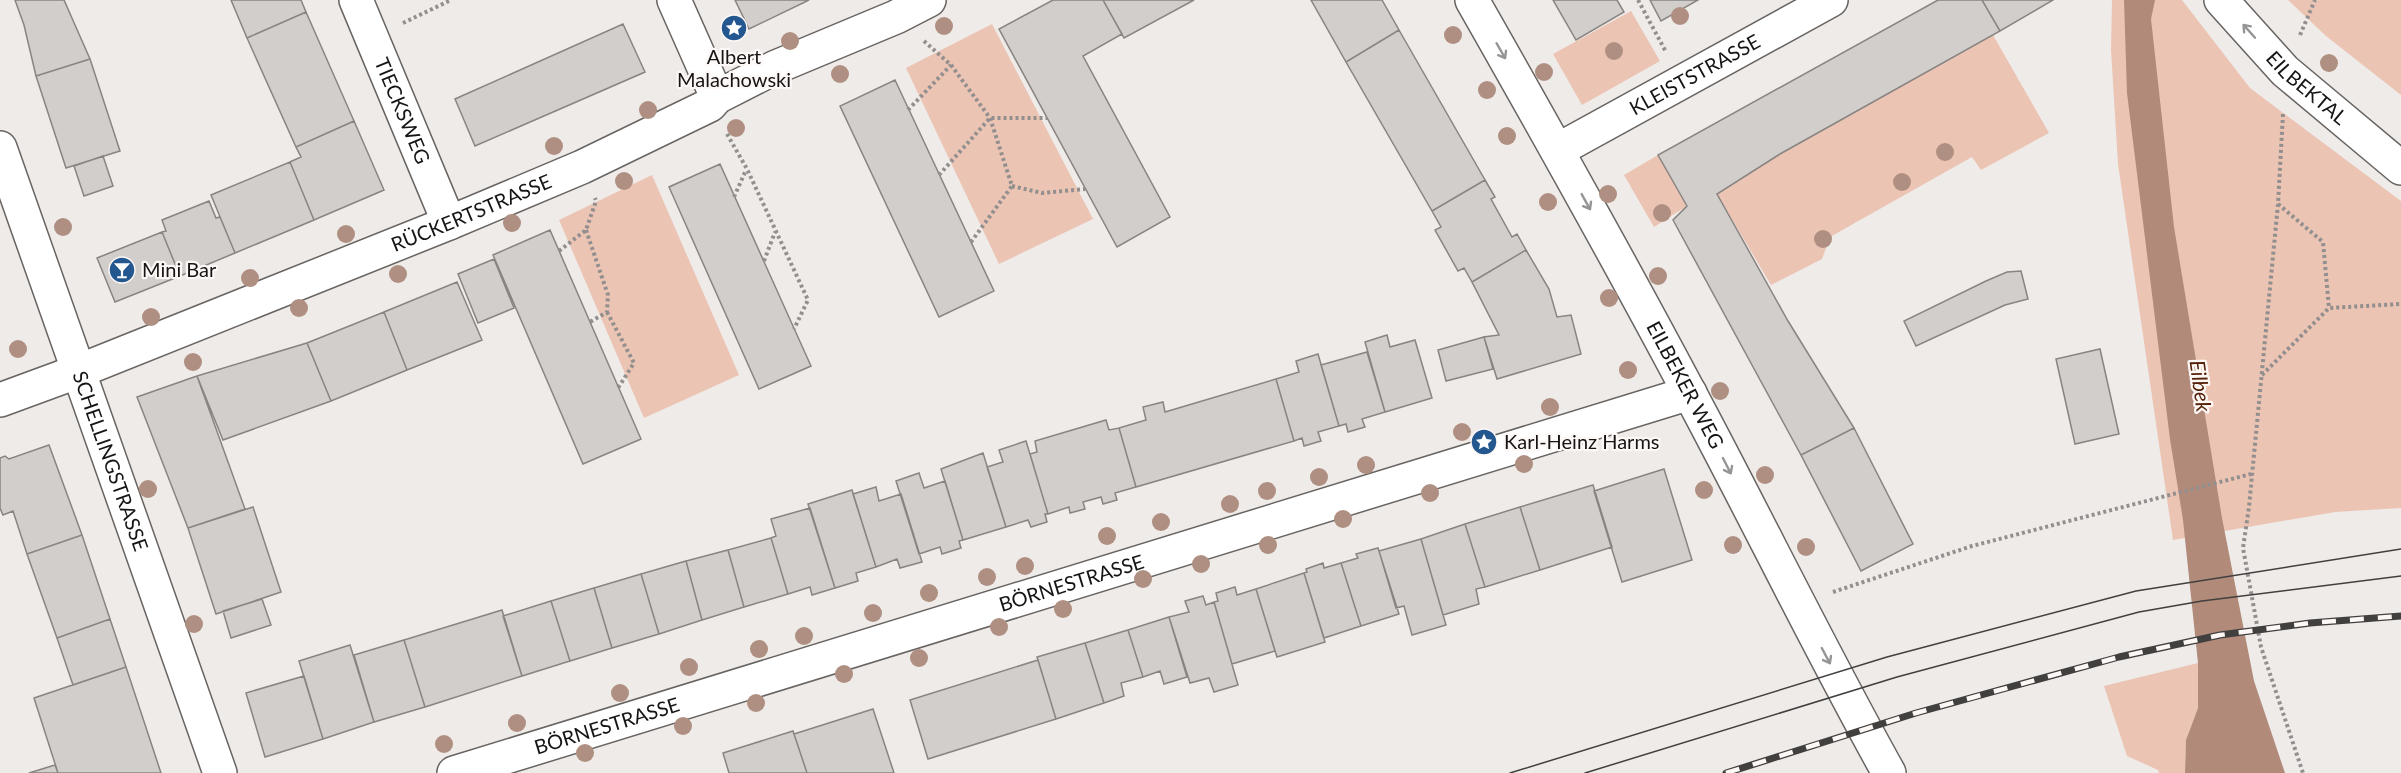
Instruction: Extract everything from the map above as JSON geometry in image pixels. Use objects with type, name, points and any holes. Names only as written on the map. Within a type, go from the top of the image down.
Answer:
[{"type":"street","name":"TIECKSWEG","points":[[356,0],[449,222]]},
{"type":"street","points":[[674,0],[714,101]]},
{"type":"street","name":"RÜCKERTSTRASSE","points":[[0,400],[79,371],[582,167],[714,101],[776,67],[896,17],[929,0]]},
{"type":"street","name":"EILBEKER WEG","points":[[1472,0],[1690,393],[1798,604],[1889,773]]},
{"type":"street","name":"KLEISTSTRASSE","points":[[1557,150],[1831,0]]},
{"type":"street","name":"EILBEKTAL","points":[[2221,0],[2285,71],[2401,168]]},
{"type":"street","name":"SCHELLINGSTRASSE","points":[[0,148],[220,773]]},
{"type":"street","name":"BÖRNESTRASSE","points":[[454,773],[1690,393]]},
{"type":"path","points":[[373,38],[451,0]]},
{"type":"path","points":[[1638,0],[1682,81]]},
{"type":"path","points":[[896,17],[951,65],[990,118],[1012,186]]},
{"type":"path","points":[[908,110],[951,65]]},
{"type":"path","points":[[2285,71],[2278,204],[2243,548],[2261,647],[2303,773]]},
{"type":"path","points":[[714,101],[808,300],[794,329]]},
{"type":"path","points":[[939,175],[990,118],[1047,118]]},
{"type":"path","points":[[560,251],[586,230],[596,201],[582,167]]},
{"type":"path","points":[[734,197],[747,169]]},
{"type":"path","points":[[1012,186],[1042,193],[1085,189]]},
{"type":"path","points":[[971,242],[1012,186]]},
{"type":"path","points":[[2278,204],[2323,242],[2329,308]]},
{"type":"path","points":[[586,230],[608,295],[607,312],[634,363],[618,387]]},
{"type":"path","points":[[764,261],[776,232]]},
{"type":"path","points":[[2261,376],[2329,308],[2401,304]]},
{"type":"path","points":[[590,322],[607,312]]},
{"type":"path","points":[[1798,604],[1972,546],[2251,474]]},
{"type":"shaded area","points":[[2112,0],[2182,0],[2250,88],[2401,201],[2401,508],[2335,512],[2173,540],[2118,164],[2111,50]]},
{"type":"shaded area","points":[[2288,0],[2401,0],[2401,95],[2326,36]]},
{"type":"shaded area","points":[[1631,11],[1660,61],[1582,105],[1553,54]]},
{"type":"shaded area","points":[[992,24],[1093,219],[999,264],[906,68]]},
{"type":"shaded area","points":[[1993,35],[2049,133],[1981,170],[1972,157],[1830,237],[1822,259],[1771,285],[1717,194],[1780,154]]},
{"type":"shaded area","points":[[1658,155],[1687,206],[1654,227],[1624,175]]},
{"type":"shaded area","points":[[652,175],[739,375],[644,418],[559,220]]},
{"type":"shaded area","points":[[2198,663],[2198,708],[2186,740],[2185,773],[2159,773],[2158,770],[2127,756],[2104,686]]},
{"type":"water","name":"Eilbek","points":[[2124,0],[2155,0],[2151,19],[2174,227],[2222,518],[2254,681],[2285,773],[2185,773],[2186,740],[2198,708],[2198,663],[2183,520],[2170,439],[2127,93]]},
{"type":"building","points":[[15,0],[64,0],[90,59],[36,76],[24,25]]},
{"type":"building","points":[[231,0],[301,0],[306,12],[247,38]]},
{"type":"building","points":[[735,0],[809,0],[749,29]]},
{"type":"building","points":[[1053,0],[1103,0],[1122,34],[1083,56],[1170,217],[1117,247],[999,29]]},
{"type":"building","points":[[1103,0],[1194,0],[1124,38]]},
{"type":"building","points":[[1311,0],[1382,0],[1399,30],[1346,62]]},
{"type":"building","points":[[1553,0],[1617,0],[1624,12],[1576,40]]},
{"type":"building","points":[[1650,0],[1698,0],[1661,21]]},
{"type":"building","points":[[1938,0],[1982,0],[2000,31],[1780,154],[1717,194],[1788,321],[1854,428],[1801,455],[1673,220],[1687,206],[1658,155]]},
{"type":"building","points":[[1982,0],[2053,0],[2000,31]]},
{"type":"building","points":[[306,12],[354,121],[296,147],[247,38]]},
{"type":"building","points":[[623,24],[645,72],[475,146],[455,99]]},
{"type":"building","points":[[1399,30],[1485,180],[1432,211],[1346,62]]},
{"type":"building","points":[[90,59],[120,151],[66,168],[36,76]]},
{"type":"building","points":[[895,80],[994,291],[939,317],[840,106]]},
{"type":"building","points":[[354,121],[384,190],[314,220],[290,162],[301,157],[296,147]]},
{"type":"building","points":[[103,156],[113,186],[84,196],[74,166]]},
{"type":"building","points":[[290,162],[314,220],[235,253],[211,195]]},
{"type":"building","points":[[720,164],[811,366],[759,389],[669,187]]},
{"type":"building","points":[[1485,180],[1495,197],[1491,199],[1512,237],[1517,234],[1526,250],[1472,282],[1464,268],[1458,271],[1435,230],[1441,227],[1432,211]]},
{"type":"building","points":[[209,201],[216,218],[220,217],[235,253],[180,276],[162,232],[166,231],[162,220]]},
{"type":"building","points":[[550,230],[641,439],[583,464],[493,255]]},
{"type":"building","points":[[162,232],[180,276],[115,302],[97,258]]},
{"type":"building","points":[[1526,250],[1549,289],[1557,317],[1571,315],[1581,354],[1497,379],[1484,337],[1499,335],[1472,282]]},
{"type":"building","points":[[494,259],[514,308],[478,323],[458,274]]},
{"type":"building","points":[[2021,271],[2028,299],[2005,305],[1916,346],[1904,321],[2007,272]]},
{"type":"building","points":[[457,282],[482,340],[407,370],[384,312]]},
{"type":"building","points":[[384,312],[407,370],[331,401],[307,343]]},
{"type":"building","points":[[1387,335],[1390,347],[1415,340],[1432,398],[1385,412],[1365,342]]},
{"type":"building","points":[[1484,337],[1493,369],[1446,381],[1438,350]]},
{"type":"building","points":[[307,343],[331,401],[223,440],[197,376]]},
{"type":"building","points":[[2100,349],[2119,434],[2075,444],[2056,359]]},
{"type":"building","points":[[1367,352],[1385,412],[1362,419],[1365,427],[1348,432],[1346,424],[1339,426],[1321,365]]},
{"type":"building","points":[[1318,354],[1339,426],[1318,432],[1321,441],[1304,446],[1302,438],[1294,441],[1276,379],[1299,372],[1296,361]]},
{"type":"building","points":[[197,376],[245,509],[188,528],[137,397]]},
{"type":"building","points":[[1276,379],[1294,441],[1136,487],[1119,428],[1146,420],[1143,407],[1163,402],[1165,412]]},
{"type":"building","points":[[1106,420],[1109,430],[1119,428],[1136,487],[1115,493],[1117,500],[1103,504],[1101,497],[1083,502],[1085,509],[1070,513],[1069,507],[1048,514],[1030,454],[1037,452],[1035,441]]},
{"type":"building","points":[[1854,428],[1913,544],[1861,571],[1801,455]]},
{"type":"building","points":[[1026,441],[1048,514],[1045,514],[1047,522],[1031,527],[1028,520],[1006,527],[987,467],[1003,462],[999,450]]},
{"type":"building","points":[[49,445],[82,535],[27,554],[13,511],[3,515],[0,508],[0,458],[5,456],[9,459]]},
{"type":"building","points":[[983,453],[1006,527],[963,540],[941,469]]},
{"type":"building","points":[[1664,469],[1692,560],[1622,582],[1594,491]]},
{"type":"building","points":[[919,473],[924,488],[945,481],[963,540],[959,541],[961,548],[942,554],[940,547],[919,554],[896,481]]},
{"type":"building","points":[[1593,485],[1612,547],[1540,570],[1520,507]]},
{"type":"building","points":[[876,487],[879,501],[901,494],[922,562],[900,568],[897,559],[876,567],[853,494]]},
{"type":"building","points":[[852,490],[876,567],[856,573],[858,581],[835,588],[808,504]]},
{"type":"building","points":[[253,507],[281,592],[216,614],[188,528]]},
{"type":"building","points":[[1520,507],[1540,570],[1485,587],[1465,524]]},
{"type":"building","points":[[810,508],[835,588],[812,595],[810,587],[788,594],[771,538],[776,536],[771,519]]},
{"type":"building","points":[[1465,524],[1485,587],[1476,589],[1479,604],[1443,615],[1421,539]]},
{"type":"building","points":[[82,535],[110,619],[57,638],[27,554]]},
{"type":"building","points":[[771,538],[788,594],[744,607],[728,550]]},
{"type":"building","points":[[1421,539],[1446,625],[1412,635],[1404,606],[1396,608],[1379,551]]},
{"type":"building","points":[[1378,548],[1399,614],[1361,626],[1341,563],[1358,558],[1356,554]]},
{"type":"building","points":[[728,550],[744,607],[702,620],[686,561]]},
{"type":"building","points":[[686,561],[702,620],[659,634],[641,574]]},
{"type":"building","points":[[1323,563],[1324,568],[1341,563],[1361,626],[1324,638],[1304,573],[1307,572],[1306,569]]},
{"type":"building","points":[[1304,573],[1325,642],[1277,657],[1256,589]]},
{"type":"building","points":[[641,574],[659,634],[612,648],[594,588]]},
{"type":"building","points":[[1235,587],[1237,595],[1256,589],[1275,651],[1232,664],[1214,602],[1218,601],[1216,593]]},
{"type":"building","points":[[594,588],[612,648],[570,661],[551,601]]},
{"type":"building","points":[[1203,596],[1206,605],[1214,602],[1238,685],[1214,692],[1209,678],[1190,683],[1169,617],[1189,612],[1185,601]]},
{"type":"building","points":[[262,599],[271,625],[231,638],[223,611]]},
{"type":"building","points":[[551,601],[570,661],[522,676],[503,616]]},
{"type":"building","points":[[502,610],[522,676],[425,707],[404,640]]},
{"type":"building","points":[[1169,617],[1187,677],[1164,684],[1160,671],[1143,677],[1128,630]]},
{"type":"building","points":[[110,619],[126,667],[73,685],[57,638]]},
{"type":"building","points":[[1128,630],[1143,677],[1121,683],[1124,696],[1104,703],[1085,643]]},
{"type":"building","points":[[404,640],[425,707],[374,722],[354,655]]},
{"type":"building","points":[[1085,643],[1104,703],[1056,719],[1037,657]]},
{"type":"building","points":[[350,645],[374,722],[323,739],[299,661]]},
{"type":"building","points":[[1038,660],[1056,719],[928,759],[910,700]]},
{"type":"building","points":[[126,667],[161,773],[58,773],[34,698]]},
{"type":"building","points":[[304,676],[323,739],[265,757],[246,693]]},
{"type":"building","points":[[873,709],[894,773],[807,773],[794,734]]},
{"type":"building","points":[[793,731],[807,773],[729,773],[723,753]]},
{"type":"building","points":[[55,765],[58,773],[29,773]]},
{"type":"tram line","points":[[1510,773],[1887,657],[2136,591],[2401,549]]},
{"type":"tram line","points":[[1585,773],[1897,677],[2139,612],[2202,601],[2401,576]]},
{"type":"railway","points":[[1726,773],[1916,713],[2119,657],[2220,635],[2310,623],[2401,616]]},
{"type":"place","name":"Albert Malachowski","points":[[734,28]]},
{"type":"place","name":"Mini Bar","points":[[122,270]]},
{"type":"place","name":"Karl-Heinz Harms","points":[[1484,442]]}]
